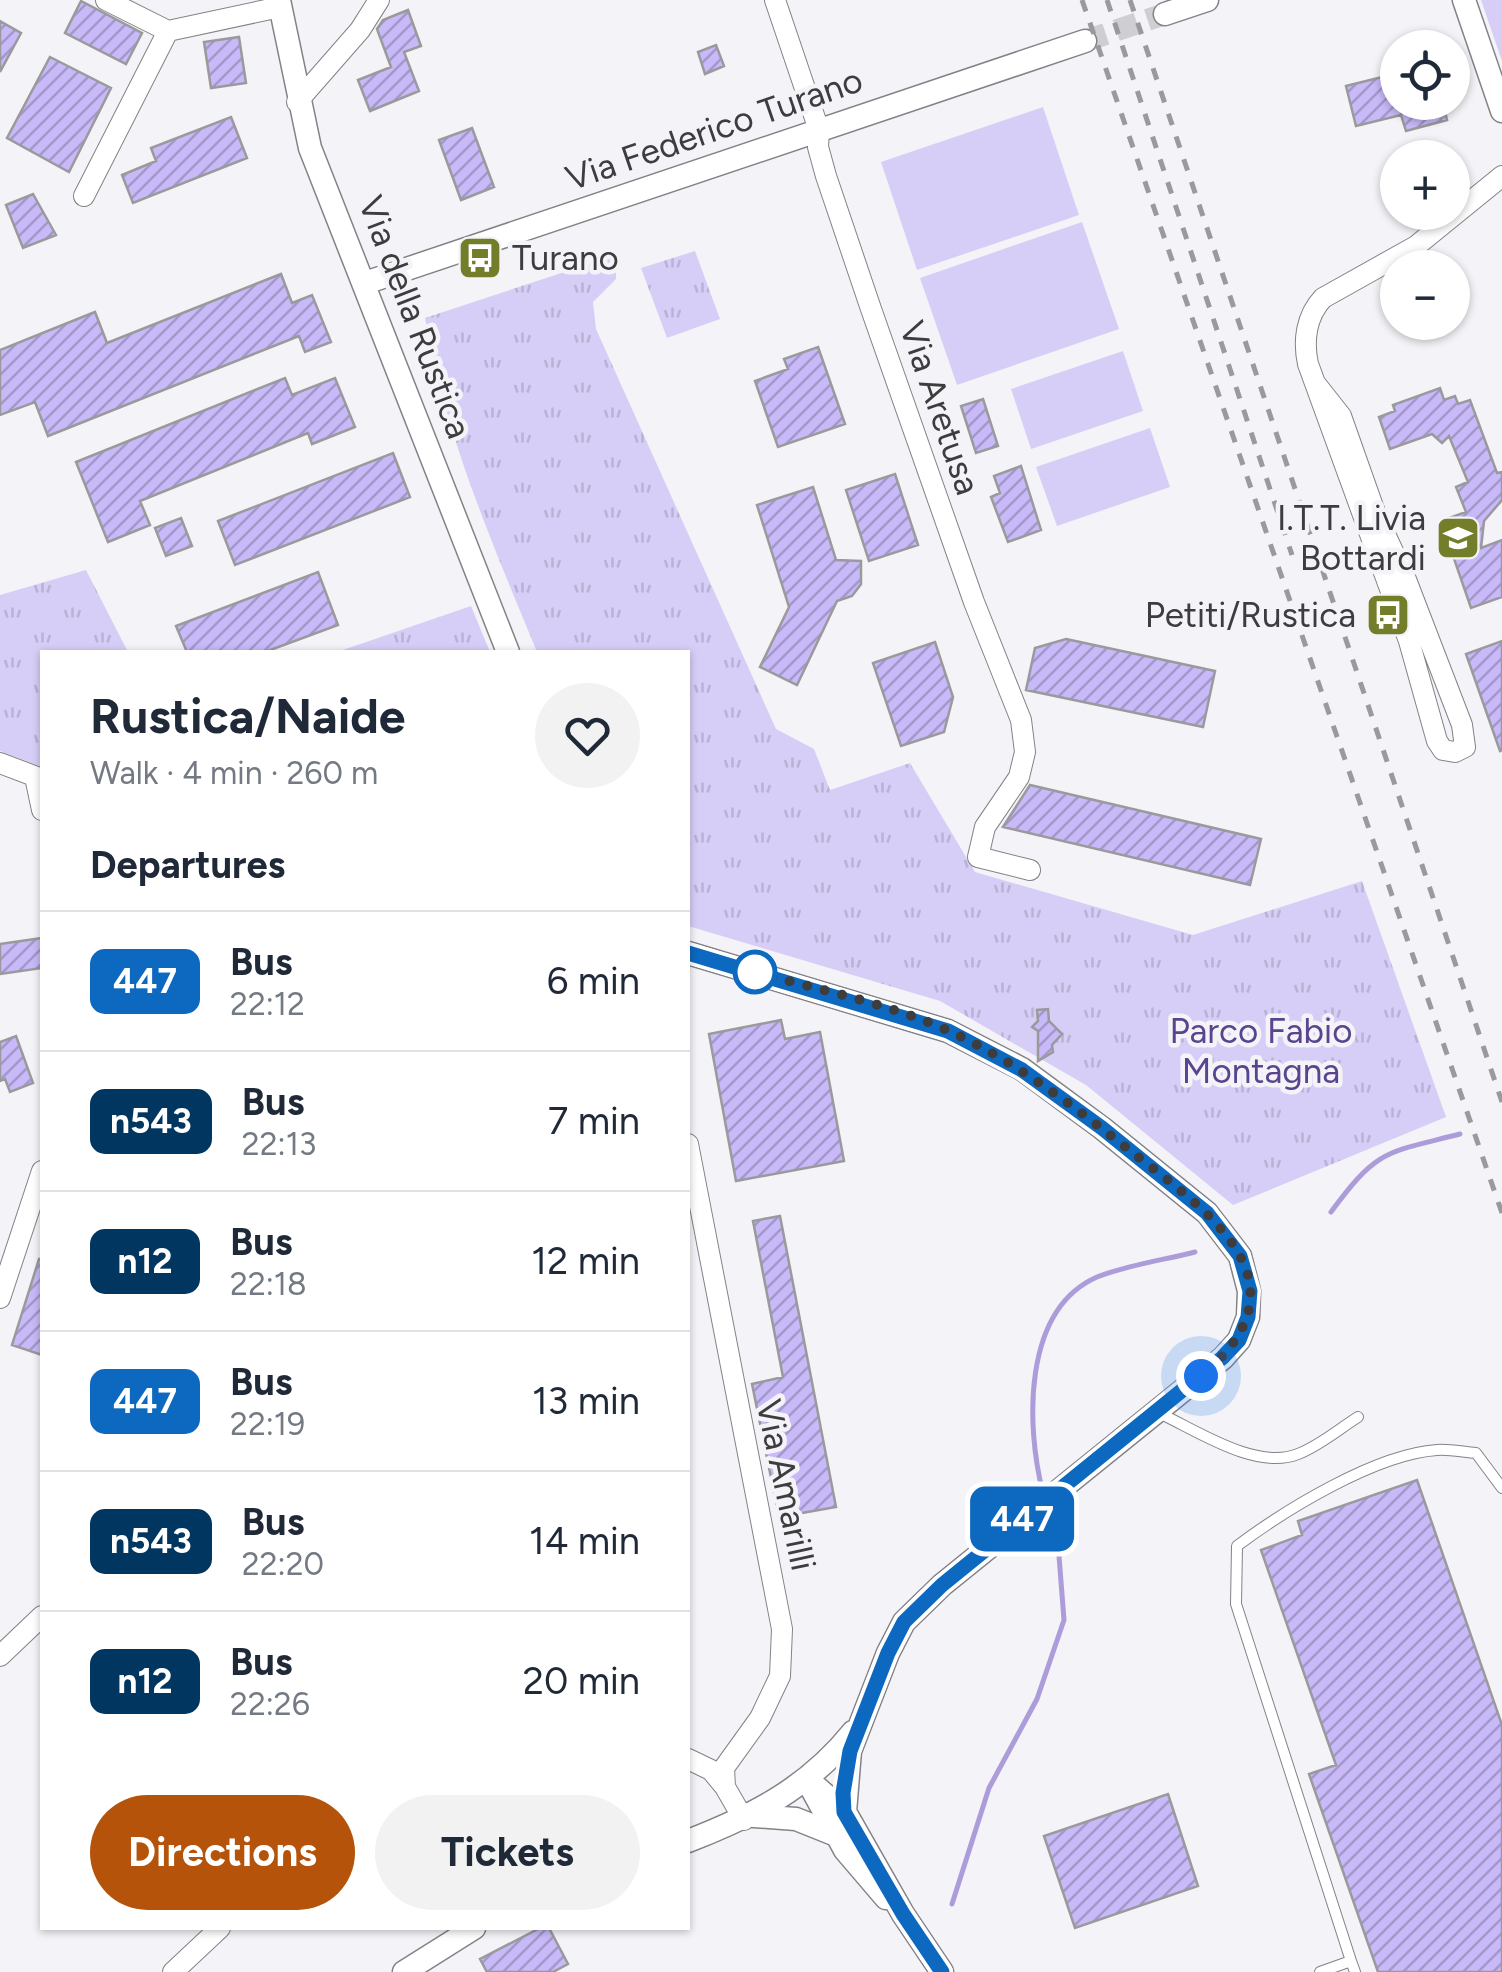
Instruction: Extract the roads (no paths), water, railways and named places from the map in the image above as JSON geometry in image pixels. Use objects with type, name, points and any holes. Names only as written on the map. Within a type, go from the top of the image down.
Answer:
[{"type":"street","points":[[106,0],[168,30],[280,3]]},
{"type":"street","points":[[297,102],[360,30],[379,0]]},
{"type":"street","name":"Via Aretusa","points":[[775,0],[819,130],[818,148],[860,276],[974,602],[1021,720],[1025,752],[1019,777],[985,827],[978,856],[1030,870]]},
{"type":"street","points":[[1165,14],[1207,0]]},
{"type":"street","points":[[1464,0],[1502,111]]},
{"type":"street","name":"Via della Rustica","points":[[280,3],[297,102],[310,148],[507,650]]},
{"type":"street","points":[[84,196],[168,30]]},
{"type":"street","name":"Via Federico Turano","points":[[365,283],[1085,41]]},
{"type":"street","points":[[1315,382],[1341,416],[1376,515],[1406,577],[1462,726],[1465,747],[1455,752],[1443,750],[1437,741],[1409,641],[1315,382],[1305,347],[1318,302],[1416,246],[1502,176]]},
{"type":"street","points":[[0,762],[39,778]]},
{"type":"street","points":[[690,954],[948,1031],[1022,1070],[1116,1139],[1222,1226],[1240,1256],[1248,1282],[1248,1317],[1239,1340],[1126,1439],[1015,1524],[911,1614],[888,1653],[859,1724],[845,1773],[844,1812]]},
{"type":"street","name":"Via Amarilli","points":[[690,1167],[694,1213],[782,1642],[780,1676],[760,1718],[724,1768],[725,1788]]},
{"type":"street","points":[[0,1298],[40,1177]]},
{"type":"street","points":[[0,1656],[40,1618]]},
{"type":"street","points":[[690,1840],[749,1818],[806,1779],[859,1724]]},
{"type":"street","points":[[690,1759],[731,1755]]},
{"type":"street","points":[[690,1760],[711,1770],[749,1818]]},
{"type":"street","points":[[806,1779],[844,1812],[942,1972]]},
{"type":"street","points":[[806,1779],[836,1835],[865,1876],[903,1914]]},
{"type":"street","points":[[749,1818],[796,1819],[836,1835]]},
{"type":"street","points":[[173,1972],[218,1930]]},
{"type":"street","points":[[404,1972],[463,1930]]},
{"type":"lane","points":[[1158,1412],[1238,1449],[1276,1460],[1299,1454],[1358,1417]]},
{"type":"lane","points":[[1320,1972],[1353,1967],[1236,1604],[1237,1546],[1284,1511],[1362,1472],[1436,1450],[1476,1453],[1502,1488]]},
{"type":"waterway","points":[[1331,1212],[1361,1175],[1385,1156],[1460,1134]]},
{"type":"waterway","points":[[1043,1493],[1033,1404],[1042,1342],[1055,1315],[1072,1293],[1097,1277],[1195,1252]]},
{"type":"waterway","points":[[952,1904],[989,1788],[1037,1699],[1064,1620],[1059,1556],[1047,1508]]},
{"type":"tunnel","points":[[1085,41],[1165,14]]},
{"type":"railway","points":[[1082,0],[1502,1213]]},
{"type":"railway","points":[[1107,0],[1292,555]]},
{"type":"railway","points":[[1130,0],[1502,1102]]},
{"type":"place","name":"Turano","points":[[480,258]]},
{"type":"place","name":"I.T.T. Livia Bottardi","points":[[1458,538]]},
{"type":"place","name":"Petiti/Rustica","points":[[1388,615]]},
{"type":"park label","name":"Parco Fabio Montagna","points":[[1261,1051]]}]
